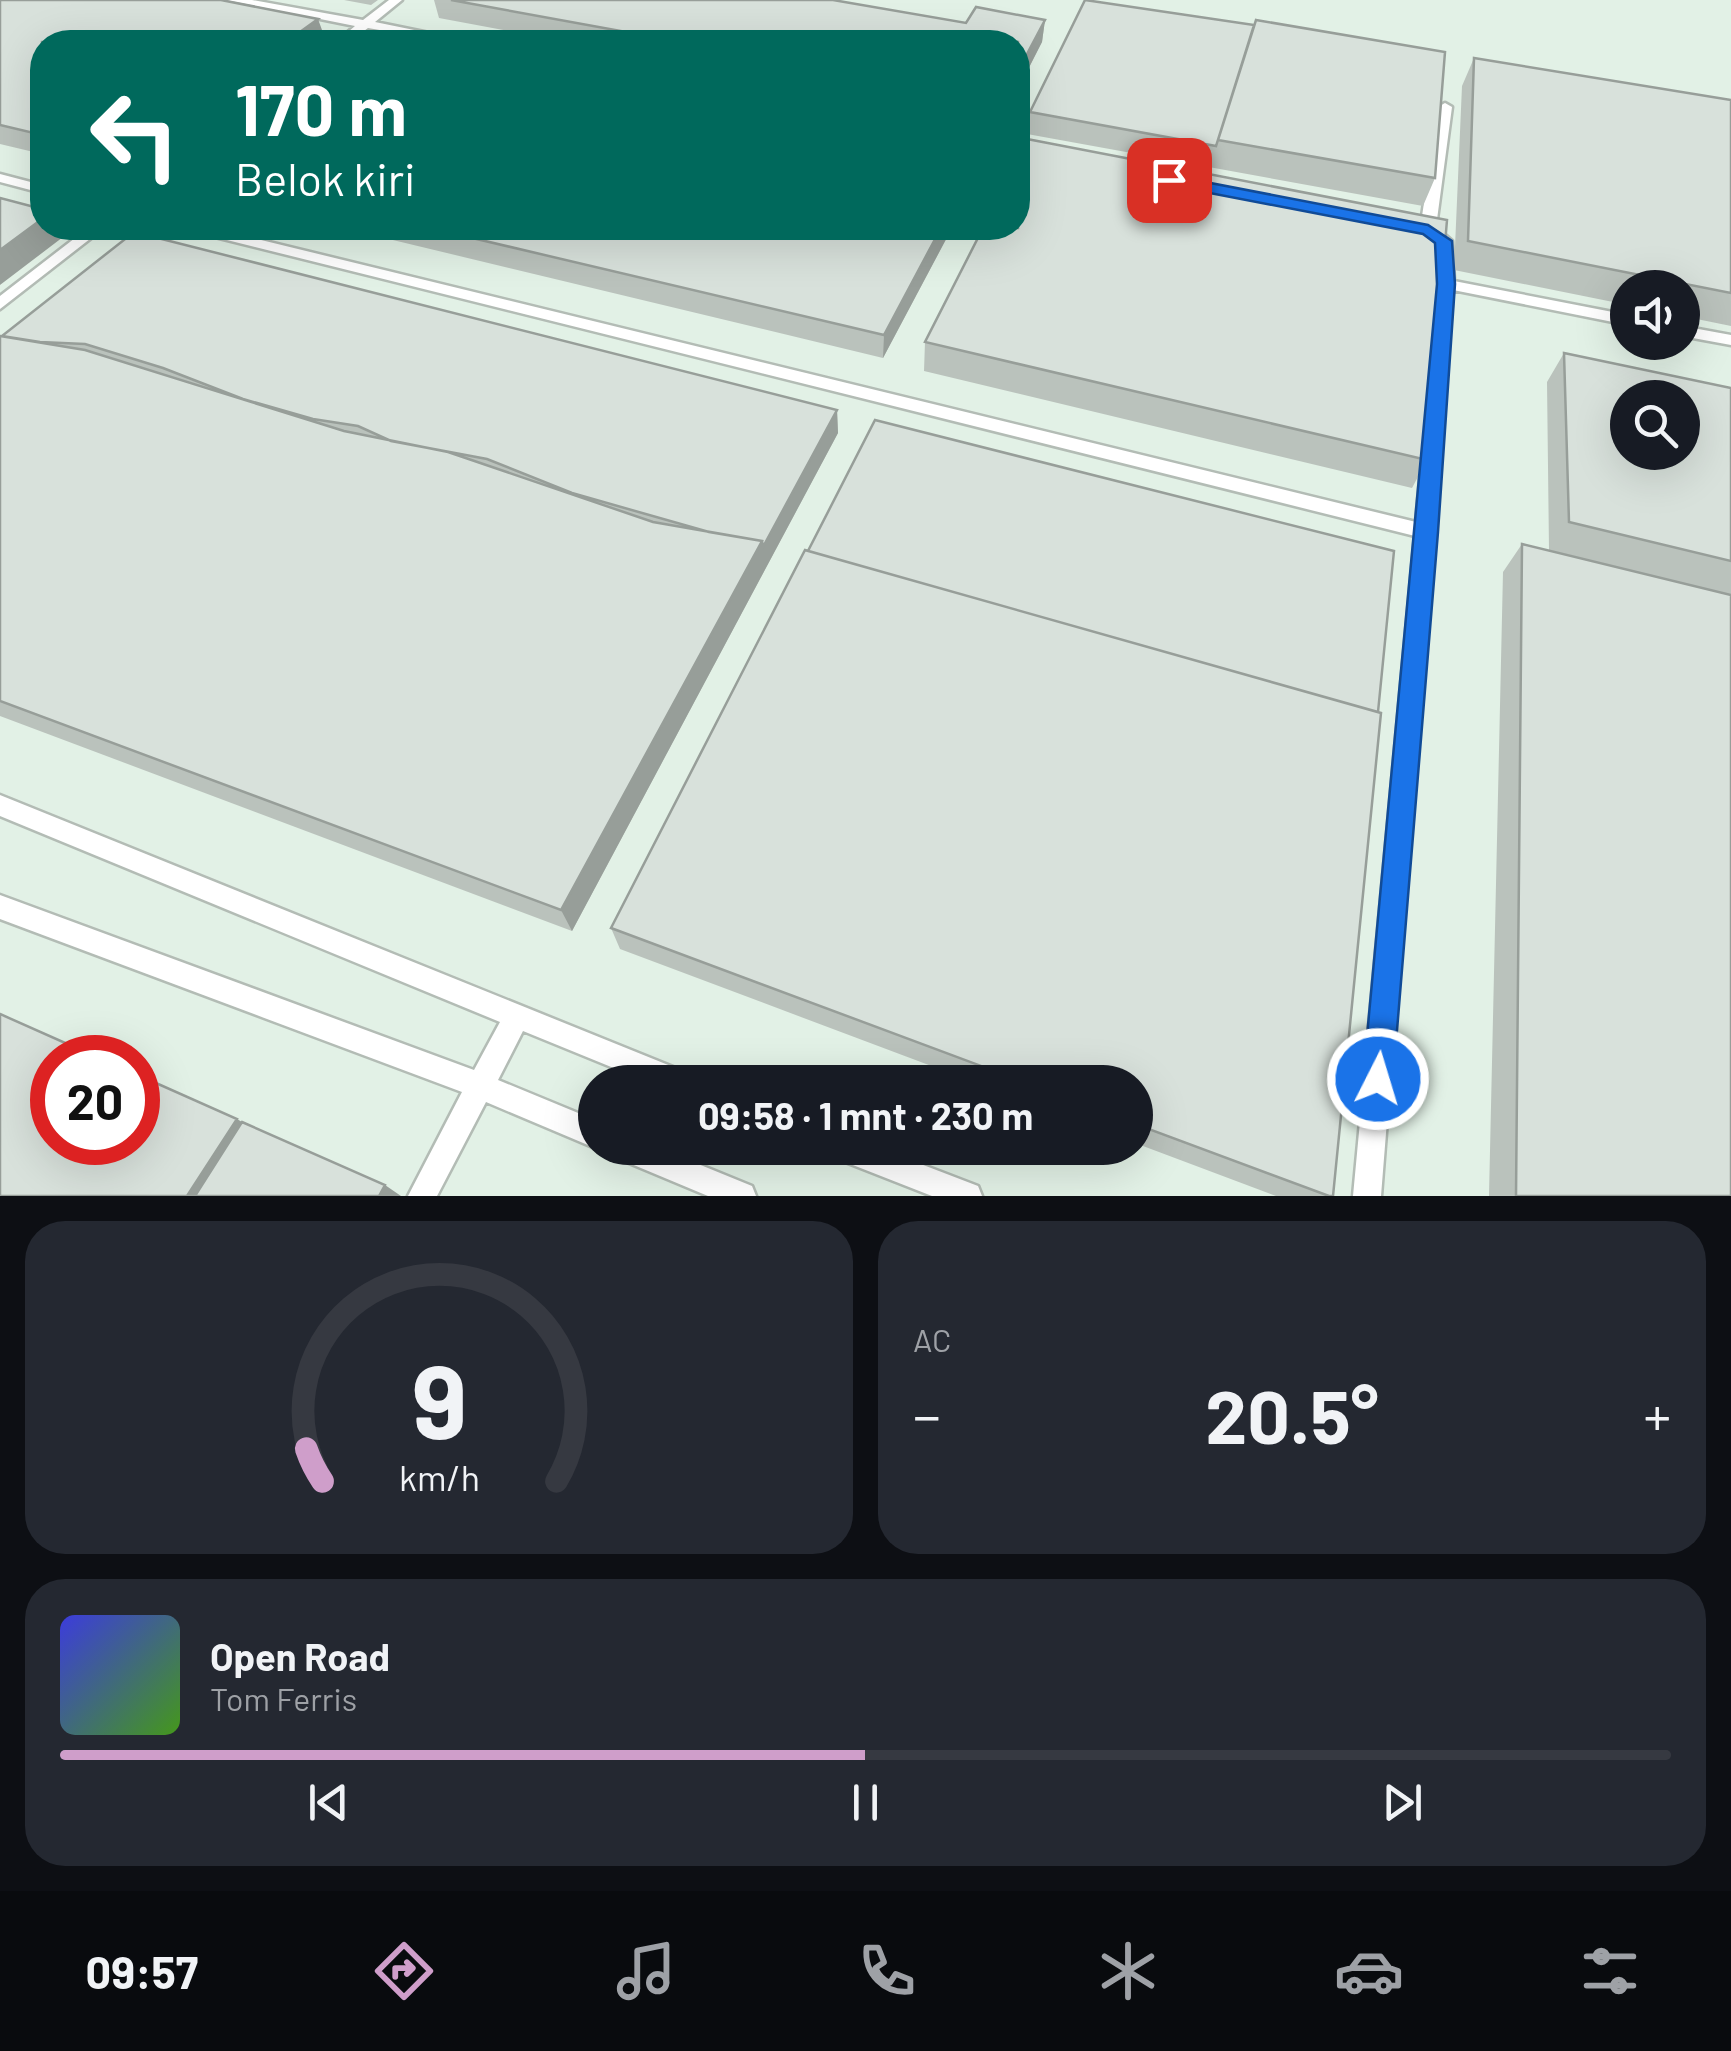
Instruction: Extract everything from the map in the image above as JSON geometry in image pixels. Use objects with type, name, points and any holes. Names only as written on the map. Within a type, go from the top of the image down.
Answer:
[{"type":"lane","points":[[232,0],[395,30]]},
{"type":"lane","points":[[358,30],[396,0]]},
{"type":"lane","points":[[1367,1196],[1446,284],[1444,241],[1422,229],[1445,107]]},
{"type":"lane","points":[[0,178],[30,186]]},
{"type":"lane","points":[[0,304],[82,240]]},
{"type":"lane","points":[[120,264],[151,240]]},
{"type":"lane","points":[[245,240],[1427,532]]},
{"type":"lane","points":[[1446,284],[1610,316]]},
{"type":"lane","points":[[1700,334],[1731,340]]},
{"type":"lane","points":[[0,805],[636,1065]]},
{"type":"lane","points":[[0,907],[481,1086],[578,1127]]},
{"type":"lane","points":[[422,1196],[516,1018]]},
{"type":"lane","points":[[668,1165],[742,1196]]},
{"type":"lane","points":[[889,1165],[968,1196]]},
{"type":"shaded area","points":[[0,0],[1731,0],[1731,1196],[0,1196]]},
{"type":"building","points":[[0,0],[221,0],[318,19],[303,30],[30,30],[30,132],[0,125]]},
{"type":"building","points":[[451,0],[833,0],[966,23],[976,7],[1045,20],[1030,48],[1030,30],[615,30]]},
{"type":"building","points":[[1085,0],[1254,25],[1216,146],[1030,112]]},
{"type":"building","points":[[1256,20],[1445,52],[1435,178],[1218,140]]},
{"type":"building","points":[[1474,58],[1731,100],[1731,293],[1700,287],[1700,270],[1615,270],[1468,241]]},
{"type":"building","points":[[1030,140],[1447,220],[1427,460],[925,342],[977,240],[1030,240]]},
{"type":"building","points":[[0,198],[30,206],[30,228],[0,250]]},
{"type":"building","points":[[124,240],[166,240],[837,410],[763,547],[762,541],[709,532],[572,493],[487,459],[391,441],[358,426],[313,419],[243,399],[85,344],[2,336]]},
{"type":"building","points":[[481,240],[935,240],[884,335]]},
{"type":"building","points":[[0,336],[85,350],[344,431],[448,452],[653,522],[762,541],[561,910],[0,701]]},
{"type":"building","points":[[1564,353],[1693,380],[1610,380],[1610,470],[1700,470],[1700,382],[1731,388],[1731,561],[1569,522]]},
{"type":"building","points":[[875,420],[1394,551],[1378,712],[808,551]]},
{"type":"building","points":[[1522,544],[1731,595],[1731,1196],[1516,1196]]},
{"type":"building","points":[[805,550],[1381,713],[1333,1196],[1153,1131],[1153,1065],[978,1065],[611,928]]},
{"type":"building","points":[[0,1014],[47,1035],[30,1035],[30,1165],[160,1165],[160,1085],[237,1119],[187,1196],[0,1196]]},
{"type":"building","points":[[242,1122],[385,1185],[379,1196],[195,1196]]},
{"type":"route","points":[[1169,180],[1428,230],[1444,241],[1446,284],[1427,532],[1378,1079]]}]
